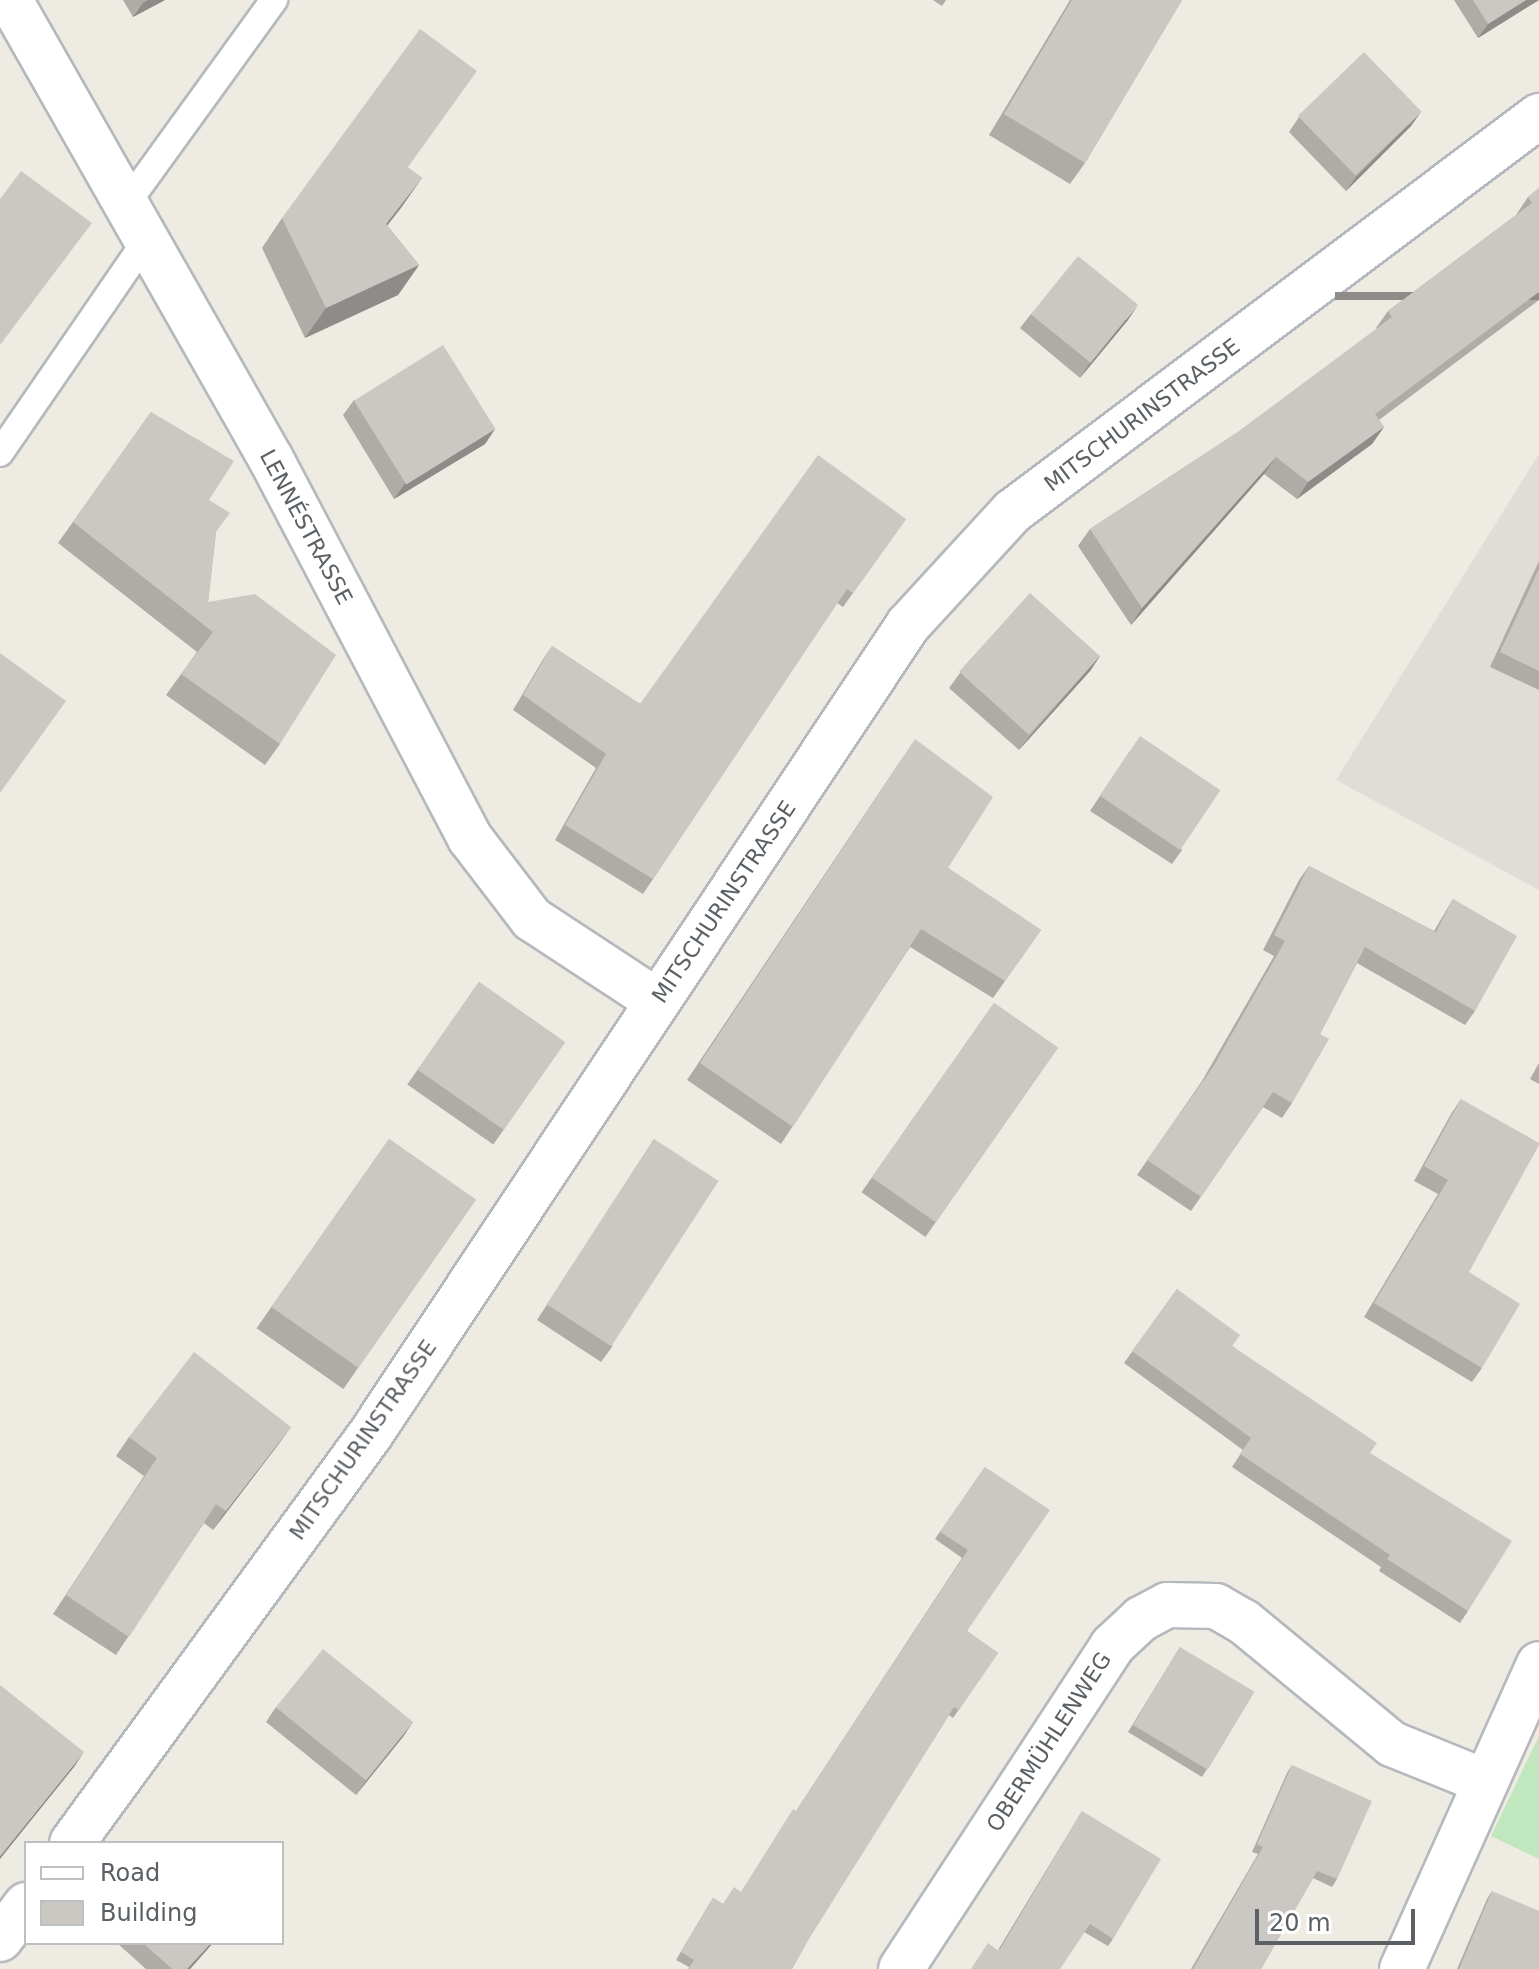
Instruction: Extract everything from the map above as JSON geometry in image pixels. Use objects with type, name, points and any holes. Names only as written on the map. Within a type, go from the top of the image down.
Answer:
[{"type":"street","name":"LENNÉSTRASSE","points":[[10,0],[138,220],[271,459],[470,838],[532,919],[657,1001]]},
{"type":"street","name":"MITSCHURINSTRASSE","points":[[73,1841],[370,1435],[908,625],[1013,511],[1539,116]]},
{"type":"street","name":"OBERMÜHLENWEG","points":[[901,1969],[1112,1646],[1141,1619],[1167,1605],[1216,1606],[1244,1622],[1392,1744],[1486,1782]]},
{"type":"street","points":[[1402,1969],[1539,1664]]},
{"type":"street","points":[[0,1939],[24,1908]]},
{"type":"lane","points":[[0,453],[138,220],[274,0]]},
{"type":"shaded area","points":[[1539,454],[1539,890],[1336,780]]},
{"type":"green space","points":[[1539,1736],[1539,1859],[1491,1836]]},
{"type":"building","points":[[1072,0],[1182,0],[1085,163],[1004,114]]},
{"type":"building","points":[[1473,0],[1526,0],[1488,24]]},
{"type":"building","points":[[420,29],[477,71],[408,167],[422,178],[386,224],[419,265],[326,308],[282,218]]},
{"type":"building","points":[[1364,52],[1422,112],[1355,176],[1298,116]]},
{"type":"building","points":[[21,171],[92,223],[0,345],[0,199]]},
{"type":"building","points":[[1539,188],[1539,292],[1375,414],[1384,427],[1308,482],[1276,457],[1142,608],[1090,529],[1238,432],[1392,317],[1388,311],[1532,203],[1528,197]]},
{"type":"building","points":[[1078,256],[1138,304],[1091,363],[1031,314]]},
{"type":"building","points":[[443,345],[495,429],[406,485],[354,401]]},
{"type":"building","points":[[151,412],[234,461],[209,500],[230,513],[216,532],[208,602],[255,594],[336,655],[280,744],[181,674],[213,632],[73,522]]},
{"type":"building","points":[[818,455],[906,519],[853,593],[847,589],[653,879],[565,825],[606,754],[523,695],[552,646],[640,704]]},
{"type":"building","points":[[1539,569],[1539,671],[1500,652]]},
{"type":"building","points":[[1030,593],[1100,656],[1029,735],[959,672]]},
{"type":"building","points":[[0,653],[66,701],[0,793]]},
{"type":"building","points":[[1140,736],[1220,790],[1180,850],[1100,796]]},
{"type":"building","points":[[915,739],[993,797],[948,868],[1041,930],[1005,981],[921,929],[793,1127],[700,1063]]},
{"type":"building","points":[[1309,866],[1436,932],[1453,899],[1517,936],[1475,1011],[1365,947],[1320,1034],[1329,1039],[1292,1103],[1273,1092],[1201,1197],[1147,1160],[1213,1067],[1285,941],[1274,935]]},
{"type":"building","points":[[479,982],[565,1042],[504,1130],[418,1070]]},
{"type":"building","points":[[994,1003],[1058,1048],[936,1222],[872,1177]]},
{"type":"building","points":[[1461,1099],[1539,1143],[1469,1272],[1520,1304],[1482,1368],[1374,1303],[1448,1180],[1424,1166]]},
{"type":"building","points":[[389,1139],[476,1200],[358,1368],[271,1307]]},
{"type":"building","points":[[654,1139],[719,1181],[611,1346],[547,1304]]},
{"type":"building","points":[[1177,1289],[1240,1335],[1232,1346],[1377,1443],[1370,1453],[1512,1541],[1468,1611],[1387,1559],[1390,1555],[1240,1454],[1251,1438],[1132,1351]]},
{"type":"building","points":[[194,1352],[291,1427],[226,1511],[216,1504],[129,1637],[66,1595],[157,1458],[129,1437]]},
{"type":"building","points":[[985,1467],[1050,1510],[967,1631],[998,1653],[959,1710],[954,1707],[792,1969],[688,1969],[694,1960],[681,1952],[713,1898],[723,1904],[734,1887],[741,1892],[793,1809],[796,1811],[968,1550],[940,1532]]},
{"type":"building","points":[[1180,1647],[1255,1692],[1208,1770],[1133,1725]]},
{"type":"building","points":[[323,1649],[413,1722],[366,1780],[276,1707]]},
{"type":"building","points":[[0,1685],[84,1752],[0,1856]]},
{"type":"building","points":[[1292,1765],[1372,1801],[1337,1879],[1317,1871],[1261,1969],[1193,1969],[1263,1847],[1257,1844]]},
{"type":"building","points":[[1082,1811],[1161,1859],[1113,1939],[1090,1924],[1060,1969],[971,1969],[988,1943],[999,1951]]},
{"type":"building","points":[[1492,1891],[1539,1911],[1539,1969],[1459,1969]]},
{"type":"building","points":[[145,1945],[209,1945],[187,1969],[172,1969]]}]
